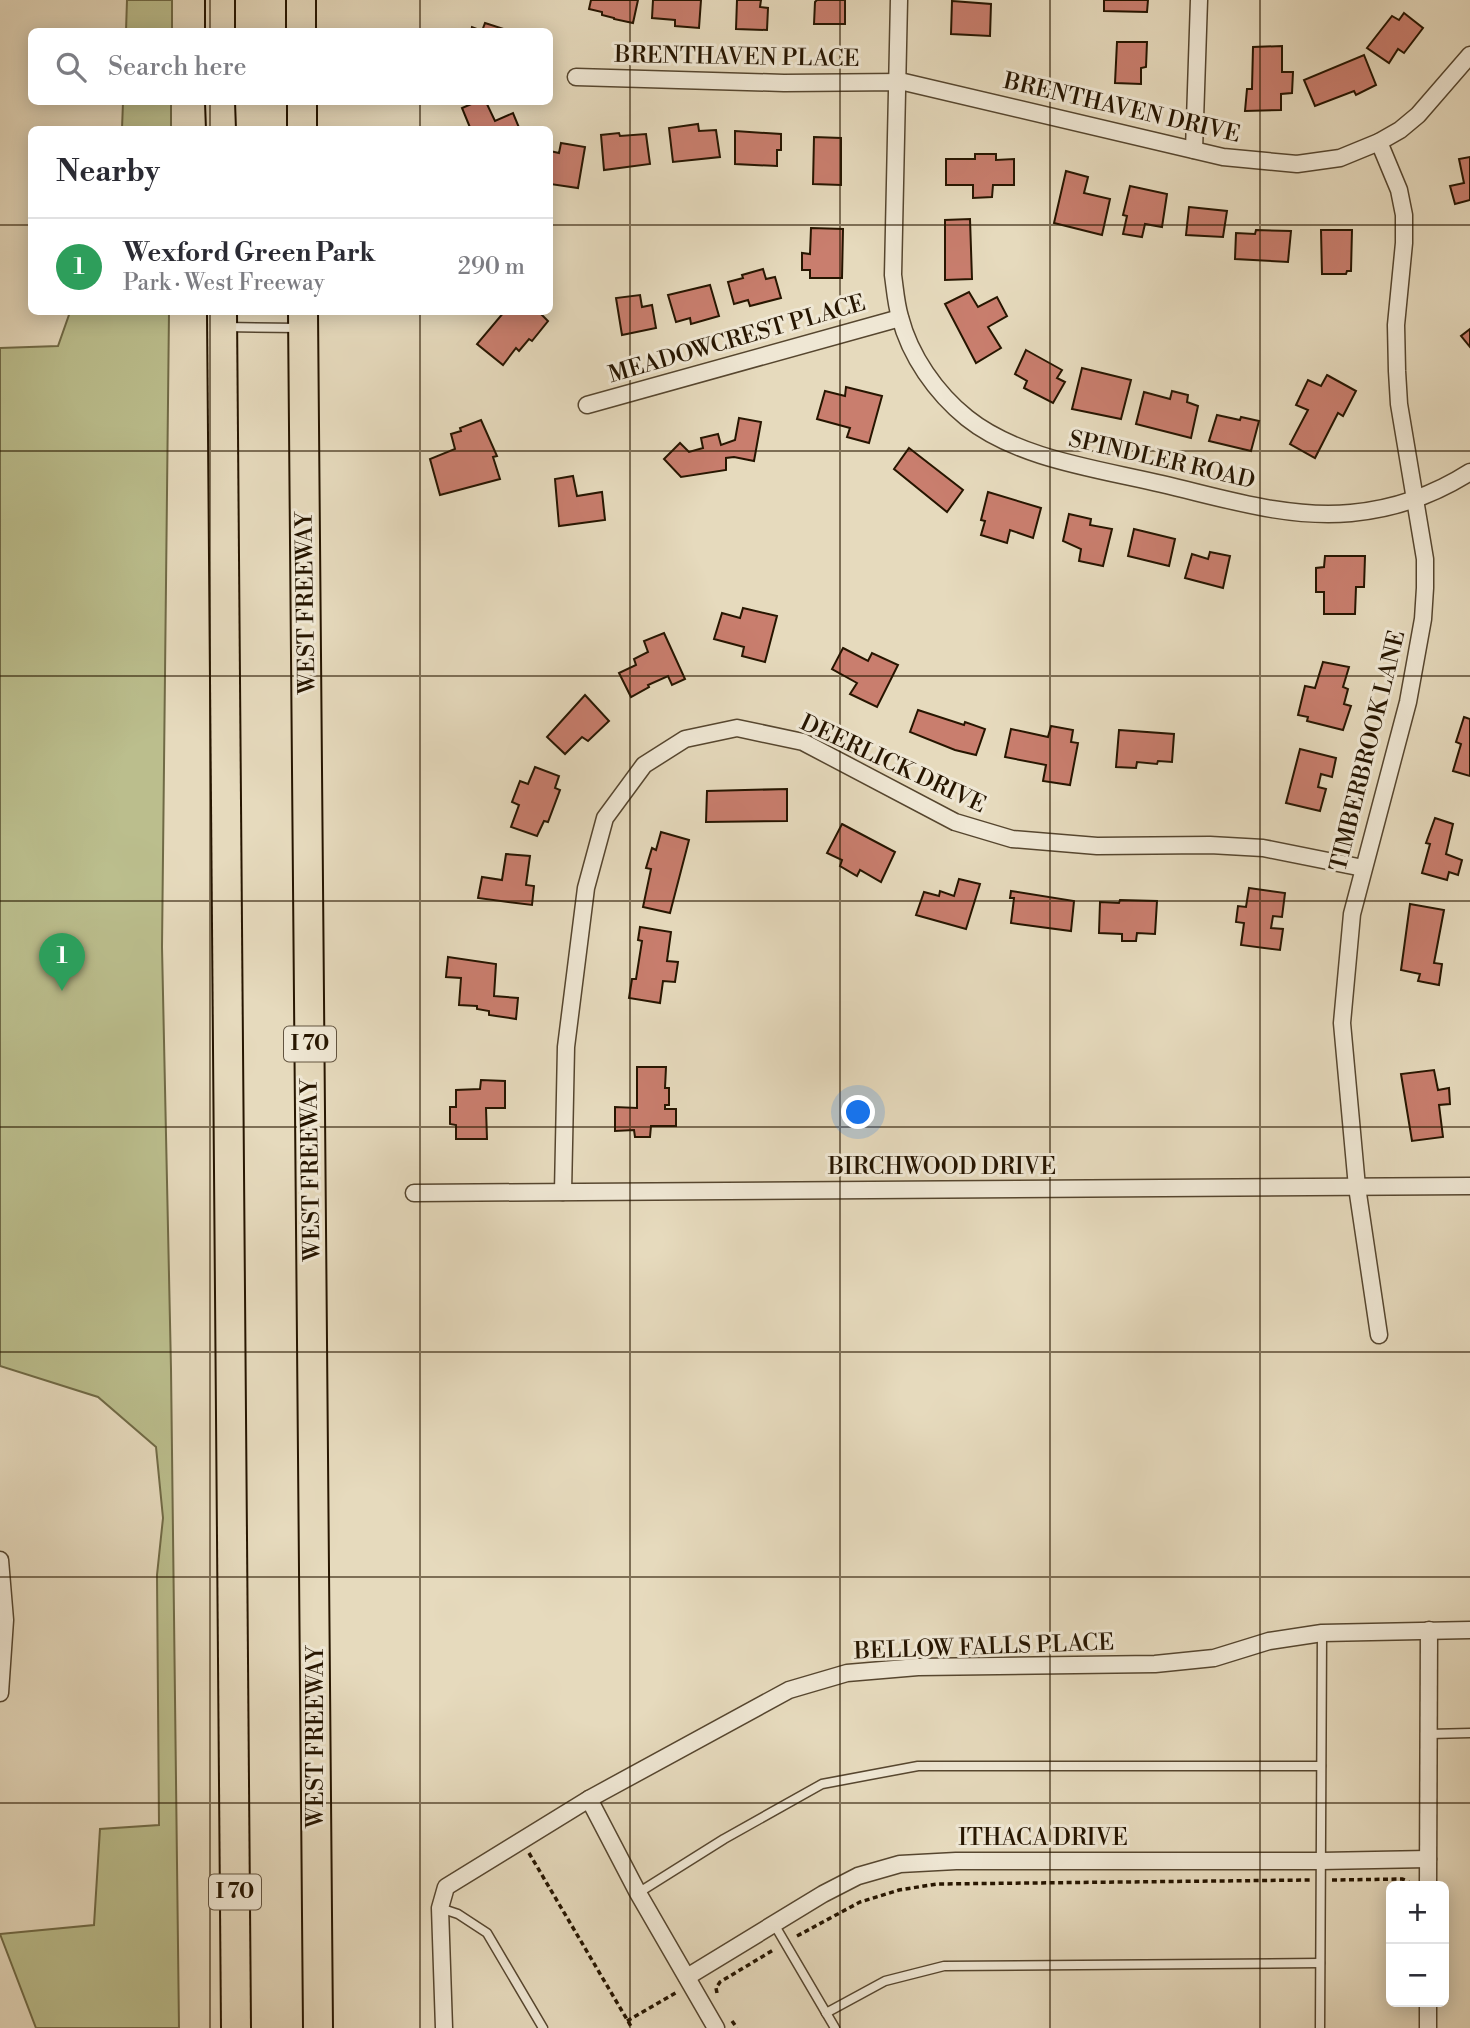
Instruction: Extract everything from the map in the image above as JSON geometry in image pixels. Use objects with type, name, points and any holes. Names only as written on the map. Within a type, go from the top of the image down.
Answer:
[{"type":"highway","points":[[220,0],[220,28]]},
{"type":"highway","points":[[301,0],[301,28]]},
{"type":"highway","points":[[220,105],[221,126]]},
{"type":"highway","points":[[302,105],[302,126]]},
{"type":"highway","name":"I 70","points":[[222,319],[236,2028]]},
{"type":"highway","name":"WEST FREEWAY","points":[[303,320],[318,2028]]},
{"type":"street","name":"SPINDLER ROAD","points":[[900,0],[893,275],[900,318],[924,372],[941,394],[967,418],[994,436],[1057,460],[1294,513],[1350,513],[1390,508],[1450,484],[1470,472]]},
{"type":"street","points":[[1194,150],[1199,0]]},
{"type":"street","points":[[1379,142],[1418,116],[1470,55]]},
{"type":"street","name":"BRENTHAVEN PLACE","points":[[576,77],[784,83],[897,82]]},
{"type":"street","name":"BRENTHAVEN DRIVE","points":[[897,82],[1223,157],[1297,164],[1340,158],[1379,142]]},
{"type":"street","name":"TIMBERBROOK LANE","points":[[1379,142],[1399,190],[1404,215],[1396,325],[1399,404],[1425,559],[1423,619],[1408,702],[1352,915],[1342,1023],[1357,1187],[1379,1335]]},
{"type":"street","name":"MEADOWCREST PLACE","points":[[587,405],[900,318]]},
{"type":"street","name":"DEERLICK DRIVE","points":[[563,1192],[566,1047],[586,888],[605,818],[643,765],[685,739],[737,728],[803,742],[955,822],[1012,839],[1097,846],[1210,845],[1264,848],[1363,868]]},
{"type":"street","name":"BIRCHWOOD DRIVE","points":[[414,1193],[1470,1186]]},
{"type":"street","points":[[0,1560],[5,1620],[0,1693]]},
{"type":"street","points":[[1428,1881],[1429,1630]]},
{"type":"street","name":"BELLOW FALLS PLACE","points":[[440,1908],[446,1887],[589,1799],[789,1690],[847,1673],[918,1667],[1156,1664],[1214,1658],[1269,1641],[1322,1633],[1470,1630]]},
{"type":"street","points":[[589,1799],[685,1983],[716,2028]]},
{"type":"street","name":"ITHACA DRIVE","points":[[685,1983],[823,1894],[859,1876],[900,1864],[956,1861],[1428,1859]]},
{"type":"street","points":[[440,1908],[444,2028]]},
{"type":"street","points":[[1428,2007],[1428,2028]]},
{"type":"lane","points":[[222,319],[303,320]]},
{"type":"lane","points":[[1320,2028],[1322,1633]]},
{"type":"lane","points":[[1429,1734],[1470,1733]]},
{"type":"lane","points":[[638,1893],[724,1839],[822,1784],[918,1766],[1321,1766]]},
{"type":"lane","points":[[440,1908],[458,1914],[487,1933],[543,2028]]},
{"type":"lane","points":[[775,1924],[835,2028]]},
{"type":"lane","points":[[826,2013],[885,1981],[944,1966],[1320,1963]]},
{"type":"path","points":[[526,1848],[632,2028]]},
{"type":"path","points":[[717,1993],[716,1988],[720,1982],[786,1943],[860,1902],[899,1890],[937,1884],[1408,1881]]},
{"type":"path","points":[[627,2021],[685,1983]]},
{"type":"path","points":[[730,2017],[737,2028]]},
{"type":"green space","points":[[127,0],[172,0],[172,28],[126,28]]},
{"type":"green space","points":[[123,105],[171,105],[171,126],[122,126]]},
{"type":"green space","points":[[69,315],[169,315],[162,947],[171,1369],[179,2028],[36,2028],[0,1934],[94,1925],[100,1829],[159,1825],[157,1575],[163,1518],[156,1447],[98,1397],[0,1366],[0,348],[58,346]]},
{"type":"building","points":[[591,0],[638,0],[633,23],[589,9]]},
{"type":"building","points":[[653,0],[701,0],[699,28],[675,26],[675,20],[652,18]]},
{"type":"building","points":[[737,0],[761,0],[760,7],[768,8],[767,30],[736,29]]},
{"type":"building","points":[[817,0],[845,0],[845,24],[814,24]]},
{"type":"building","points":[[1104,0],[1148,0],[1147,12],[1104,11]]},
{"type":"building","points":[[952,1],[991,4],[990,36],[951,34]]},
{"type":"building","points":[[1404,13],[1423,28],[1404,53],[1398,49],[1389,63],[1367,48],[1392,16],[1399,20]]},
{"type":"building","points":[[485,23],[501,28],[483,28]]},
{"type":"building","points":[[1117,42],[1147,42],[1146,67],[1141,68],[1141,84],[1115,83]]},
{"type":"building","points":[[1282,46],[1282,72],[1293,72],[1292,93],[1281,94],[1281,110],[1245,111],[1247,89],[1252,89],[1253,47]]},
{"type":"building","points":[[1364,55],[1376,85],[1356,95],[1354,91],[1315,106],[1304,80]]},
{"type":"building","points":[[469,105],[487,105],[495,121],[513,113],[518,126],[469,126],[462,108]]},
{"type":"building","points":[[698,124],[699,131],[716,130],[720,157],[673,162],[669,128]]},
{"type":"building","points":[[735,131],[781,134],[777,166],[735,164]]},
{"type":"building","points":[[619,133],[620,136],[646,134],[650,164],[604,170],[601,135]]},
{"type":"building","points":[[814,137],[841,138],[841,185],[813,184]]},
{"type":"building","points":[[561,143],[585,147],[578,188],[553,184],[553,152],[559,153]]},
{"type":"building","points":[[975,154],[996,154],[996,160],[1014,159],[1014,185],[993,185],[992,197],[973,198],[973,185],[946,185],[946,159],[975,159]]},
{"type":"building","points":[[1470,157],[1470,200],[1455,204],[1450,186],[1464,183],[1459,159]]},
{"type":"building","points":[[1066,171],[1088,177],[1084,193],[1110,199],[1102,235],[1054,223]]},
{"type":"building","points":[[1130,186],[1167,194],[1162,227],[1145,224],[1142,237],[1123,234],[1127,216],[1123,215]]},
{"type":"building","points":[[1189,207],[1227,211],[1223,237],[1186,235]]},
{"type":"building","points":[[970,219],[972,279],[945,280],[945,220]]},
{"type":"building","points":[[811,228],[843,229],[842,278],[810,278],[810,270],[802,270],[802,253],[810,254]]},
{"type":"building","points":[[1256,230],[1291,231],[1288,262],[1235,259],[1236,233],[1255,234]]},
{"type":"building","points":[[1321,230],[1352,230],[1351,271],[1346,274],[1322,274]]},
{"type":"building","points":[[763,269],[766,279],[775,277],[781,298],[750,306],[748,300],[734,304],[728,282]]},
{"type":"building","points":[[710,285],[719,316],[691,324],[690,318],[676,322],[668,295]]},
{"type":"building","points":[[969,292],[978,307],[997,297],[1007,316],[988,327],[1001,348],[976,363],[945,304]]},
{"type":"building","points":[[640,295],[642,307],[652,305],[656,328],[622,335],[616,298]]},
{"type":"building","points":[[501,315],[542,315],[548,321],[532,341],[529,339],[519,351],[516,348],[503,365],[477,344]]},
{"type":"building","points":[[1470,329],[1470,347],[1461,336]]},
{"type":"building","points":[[1026,350],[1062,370],[1057,378],[1065,382],[1053,403],[1024,388],[1027,381],[1015,374]]},
{"type":"building","points":[[1082,368],[1131,380],[1121,419],[1072,409]]},
{"type":"building","points":[[1327,375],[1356,391],[1343,416],[1338,413],[1315,458],[1290,444],[1308,410],[1296,405],[1308,380],[1321,386]]},
{"type":"building","points":[[846,387],[882,396],[869,443],[847,437],[850,428],[817,419],[825,391],[845,396]]},
{"type":"building","points":[[1172,391],[1188,395],[1187,402],[1198,406],[1191,438],[1136,424],[1144,392],[1170,399]]},
{"type":"building","points":[[1217,415],[1259,421],[1251,451],[1209,441]]},
{"type":"building","points":[[739,418],[761,422],[754,461],[726,458],[726,470],[681,477],[664,459],[680,443],[689,452],[703,448],[701,438],[718,434],[721,445],[735,440]]},
{"type":"building","points":[[481,420],[497,456],[493,457],[500,479],[440,495],[430,459],[455,449],[451,434]]},
{"type":"building","points":[[909,448],[963,490],[947,512],[894,469]]},
{"type":"building","points":[[573,476],[577,496],[602,492],[605,520],[559,526],[555,479]]},
{"type":"building","points":[[988,492],[1041,508],[1033,538],[1010,530],[1007,543],[981,535],[985,521],[981,520]]},
{"type":"building","points":[[1069,514],[1091,519],[1090,525],[1112,529],[1103,566],[1079,561],[1081,549],[1063,541]]},
{"type":"building","points":[[1134,529],[1175,539],[1169,566],[1128,556]]},
{"type":"building","points":[[1210,552],[1230,556],[1223,588],[1185,578],[1192,554],[1208,559]]},
{"type":"building","points":[[1325,556],[1365,556],[1364,587],[1356,587],[1355,614],[1324,614],[1324,592],[1316,592],[1316,568],[1324,567]]},
{"type":"building","points":[[743,608],[777,616],[765,662],[742,656],[744,647],[714,639],[722,613],[740,618]]},
{"type":"building","points":[[664,633],[685,679],[672,685],[668,676],[631,697],[619,673],[636,665],[634,659],[648,652],[644,641]]},
{"type":"building","points":[[843,648],[868,661],[872,653],[898,665],[877,707],[850,694],[857,683],[832,669]]},
{"type":"building","points":[[1323,662],[1349,667],[1343,687],[1348,689],[1344,704],[1351,706],[1343,730],[1307,721],[1308,717],[1298,715],[1305,686],[1315,688]]},
{"type":"building","points":[[585,695],[609,721],[588,741],[582,737],[565,754],[547,737]]},
{"type":"building","points":[[918,710],[985,729],[976,755],[955,750],[910,732]]},
{"type":"building","points":[[1464,717],[1470,719],[1470,776],[1453,771],[1461,744],[1456,742]]},
{"type":"building","points":[[1051,726],[1073,730],[1071,742],[1078,743],[1070,785],[1043,781],[1046,765],[1005,757],[1011,729],[1048,737]]},
{"type":"building","points":[[1119,730],[1174,734],[1172,762],[1137,762],[1136,768],[1116,767]]},
{"type":"building","points":[[1300,749],[1336,758],[1332,777],[1321,774],[1318,787],[1326,789],[1320,811],[1286,803]]},
{"type":"building","points":[[535,767],[559,776],[555,788],[560,790],[548,822],[544,821],[537,836],[511,827],[519,805],[512,802],[520,781],[528,784]]},
{"type":"building","points":[[787,789],[787,821],[706,822],[707,791]]},
{"type":"building","points":[[1435,818],[1453,824],[1446,854],[1462,860],[1458,875],[1449,872],[1447,880],[1422,873],[1430,844],[1426,843]]},
{"type":"building","points":[[842,824],[895,852],[881,882],[860,870],[857,876],[840,866],[842,860],[827,853]]},
{"type":"building","points":[[661,832],[689,840],[670,913],[643,907],[651,869],[646,868],[652,848],[656,850]]},
{"type":"building","points":[[506,854],[530,856],[526,885],[534,886],[532,905],[478,898],[482,877],[502,880]]},
{"type":"building","points":[[959,879],[980,884],[966,929],[916,915],[924,892],[939,896],[940,891],[954,896]]},
{"type":"building","points":[[1249,888],[1285,893],[1282,917],[1273,916],[1271,928],[1283,929],[1280,950],[1241,945],[1244,923],[1236,922],[1238,906],[1246,907]]},
{"type":"building","points":[[1011,891],[1074,901],[1071,931],[1011,923],[1014,898],[1010,898]]},
{"type":"building","points":[[1120,900],[1157,901],[1155,934],[1137,933],[1136,941],[1122,941],[1122,934],[1099,933],[1100,902],[1119,903]]},
{"type":"building","points":[[1410,904],[1444,910],[1434,963],[1442,964],[1439,985],[1418,981],[1420,974],[1401,970]]},
{"type":"building","points":[[640,927],[671,932],[667,961],[678,962],[675,982],[663,981],[660,1003],[629,998],[632,979],[636,979],[642,941],[638,940]]},
{"type":"building","points":[[448,957],[496,964],[494,996],[518,998],[516,1019],[489,1015],[489,1011],[477,1009],[477,1006],[459,1005],[461,978],[446,977]]},
{"type":"building","points":[[637,1067],[666,1067],[665,1088],[669,1088],[669,1105],[665,1105],[665,1109],[676,1109],[676,1126],[651,1126],[650,1137],[635,1137],[634,1130],[615,1131],[615,1107],[637,1108]]},
{"type":"building","points":[[1434,1070],[1438,1090],[1449,1088],[1450,1104],[1439,1105],[1443,1137],[1412,1141],[1401,1074]]},
{"type":"building","points":[[481,1080],[505,1081],[505,1108],[486,1108],[487,1139],[456,1139],[456,1125],[450,1124],[450,1107],[456,1107],[456,1090],[480,1089]]},
{"type":"place","name":"Wexford Green Park","points":[[62,991]]}]
